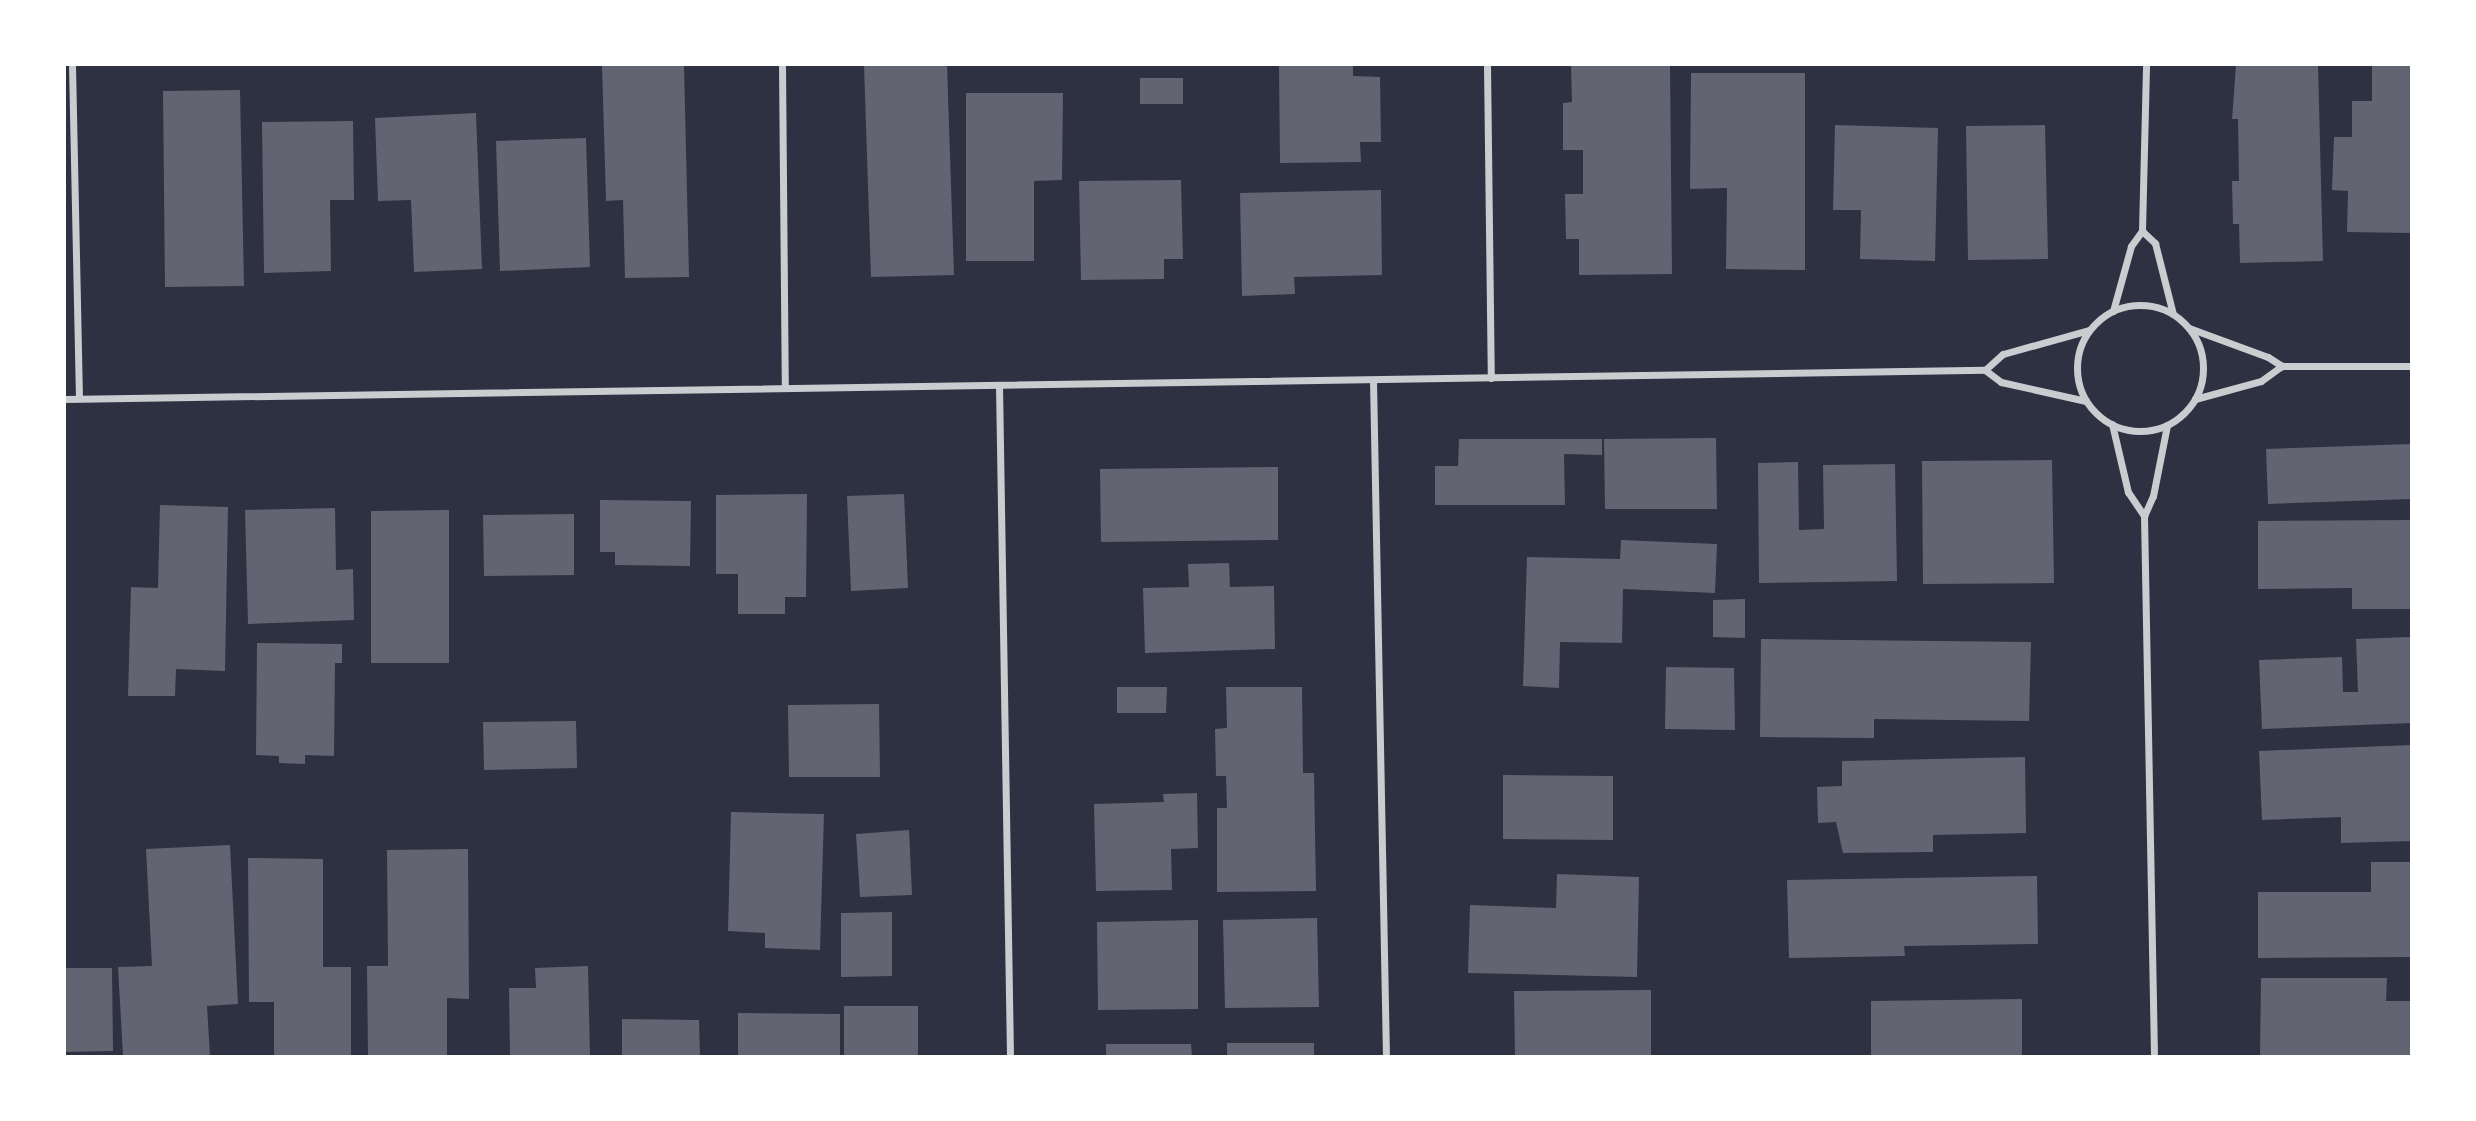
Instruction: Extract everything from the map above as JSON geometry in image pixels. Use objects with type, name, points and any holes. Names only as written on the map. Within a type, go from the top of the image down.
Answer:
[{"type":"street","points":[[72,65],[79,398]]},
{"type":"street","points":[[782,65],[785,388]]},
{"type":"street","points":[[1487,65],[1491,378]]},
{"type":"street","points":[[2113,311],[2131,246],[2142,231],[2146,65]]},
{"type":"street","points":[[2142,231],[2155,243],[2173,314]]},
{"type":"street","points":[[1985,370],[2003,354],[2089,330],[2113,311],[2143,305],[2173,314],[2189,328],[2223,344],[2269,357],[2281,366],[2411,366]]},
{"type":"street","points":[[2189,328],[2203,362],[2194,399]]},
{"type":"street","points":[[2086,401],[2077,365],[2089,330]]},
{"type":"street","points":[[2154,1056],[2144,516],[2153,496],[2167,425],[2194,399],[2261,381],[2281,366]]},
{"type":"street","points":[[65,399],[1985,370],[2001,382],[2086,401],[2112,424],[2129,430],[2167,425]]},
{"type":"street","points":[[1373,380],[1386,1056]]},
{"type":"street","points":[[999,385],[1010,1056]]},
{"type":"street","points":[[2112,424],[2128,492],[2144,516]]},
{"type":"building","points":[[602,65],[684,65],[689,277],[625,278],[623,200],[606,201]]},
{"type":"building","points":[[864,65],[947,65],[954,275],[871,277]]},
{"type":"building","points":[[1279,65],[1353,65],[1353,76],[1380,77],[1381,142],[1360,142],[1361,162],[1280,163]]},
{"type":"building","points":[[1571,65],[1670,65],[1672,274],[1579,275],[1579,239],[1566,239],[1565,194],[1583,194],[1583,150],[1563,150],[1563,103],[1572,102]]},
{"type":"building","points":[[2236,65],[2318,65],[2323,261],[2240,263],[2239,224],[2233,224],[2232,181],[2239,181],[2238,119],[2232,119]]},
{"type":"building","points":[[2372,65],[2411,65],[2411,233],[2347,232],[2348,191],[2332,190],[2334,137],[2352,137],[2352,101],[2372,101]]},
{"type":"building","points":[[1691,73],[1805,73],[1805,270],[1726,269],[1727,188],[1690,189]]},
{"type":"building","points":[[1140,78],[1183,78],[1183,104],[1140,104]]},
{"type":"building","points":[[240,90],[244,286],[165,287],[163,91]]},
{"type":"building","points":[[966,93],[1063,93],[1062,180],[1034,181],[1034,261],[966,261]]},
{"type":"building","points":[[476,113],[482,269],[414,272],[411,200],[378,201],[375,118]]},
{"type":"building","points":[[353,121],[354,200],[330,200],[331,271],[264,273],[262,122]]},
{"type":"building","points":[[1835,125],[1938,128],[1935,261],[1860,259],[1861,210],[1833,210]]},
{"type":"building","points":[[2045,125],[2048,259],[1968,260],[1966,126]]},
{"type":"building","points":[[586,138],[590,267],[500,271],[496,141]]},
{"type":"building","points":[[1181,180],[1183,259],[1164,259],[1164,279],[1081,280],[1079,181]]},
{"type":"building","points":[[1381,190],[1382,275],[1294,277],[1295,294],[1242,296],[1240,193]]},
{"type":"building","points":[[1716,438],[1717,509],[1605,509],[1604,439]]},
{"type":"building","points":[[1459,439],[1602,439],[1602,455],[1564,454],[1565,505],[1435,505],[1435,466],[1458,466]]},
{"type":"building","points":[[2411,444],[2411,499],[2268,504],[2266,449]]},
{"type":"building","points":[[2052,460],[2054,583],[1923,584],[1922,461]]},
{"type":"building","points":[[1798,462],[1799,530],[1824,529],[1823,465],[1895,464],[1897,581],[1759,583],[1758,463]]},
{"type":"building","points":[[1278,467],[1278,540],[1101,542],[1100,469]]},
{"type":"building","points":[[807,494],[806,597],[785,597],[785,614],[738,614],[738,574],[716,574],[716,495]]},
{"type":"building","points":[[904,494],[908,588],[851,591],[847,496]]},
{"type":"building","points":[[600,500],[691,501],[690,566],[615,565],[615,552],[600,552]]},
{"type":"building","points":[[160,505],[228,507],[225,671],[176,669],[175,696],[128,696],[131,587],[158,588]]},
{"type":"building","points":[[335,508],[336,570],[353,569],[354,620],[248,624],[245,510]]},
{"type":"building","points":[[449,510],[449,663],[371,663],[371,511]]},
{"type":"building","points":[[574,514],[574,575],[484,576],[483,515]]},
{"type":"building","points":[[2411,520],[2411,609],[2352,609],[2352,588],[2258,589],[2258,521]]},
{"type":"building","points":[[1621,540],[1717,544],[1715,593],[1623,589],[1622,643],[1560,642],[1559,688],[1523,686],[1527,557],[1620,559]]},
{"type":"building","points":[[1229,563],[1230,587],[1274,586],[1275,649],[1145,653],[1143,588],[1189,587],[1188,564]]},
{"type":"building","points":[[1745,599],[1745,638],[1713,637],[1713,600]]},
{"type":"building","points":[[2411,637],[2411,723],[2262,729],[2259,660],[2342,657],[2343,692],[2358,692],[2356,639]]},
{"type":"building","points":[[1761,639],[2031,642],[2029,721],[1874,719],[1874,738],[1760,737]]},
{"type":"building","points":[[257,643],[342,644],[342,663],[335,663],[334,756],[305,755],[305,764],[279,763],[279,756],[256,755]]},
{"type":"building","points":[[1666,667],[1734,668],[1735,730],[1665,729]]},
{"type":"building","points":[[1117,687],[1167,687],[1166,713],[1117,713]]},
{"type":"building","points":[[1226,687],[1302,687],[1303,773],[1314,773],[1316,891],[1217,892],[1217,808],[1227,808],[1226,776],[1216,776],[1215,729],[1227,728]]},
{"type":"building","points":[[879,704],[880,777],[789,777],[788,705]]},
{"type":"building","points":[[576,721],[577,768],[484,770],[483,722]]},
{"type":"building","points":[[2411,745],[2411,841],[2341,843],[2341,817],[2262,820],[2259,751]]},
{"type":"building","points":[[2025,757],[2026,833],[1933,835],[1933,852],[1843,853],[1836,822],[1818,823],[1817,787],[1842,786],[1842,761]]},
{"type":"building","points":[[1503,775],[1613,776],[1613,840],[1503,839]]},
{"type":"building","points":[[1197,793],[1198,848],[1171,849],[1172,890],[1096,891],[1094,804],[1164,802],[1163,794]]},
{"type":"building","points":[[731,812],[824,814],[820,950],[765,948],[765,933],[728,931]]},
{"type":"building","points":[[909,830],[912,895],[860,897],[856,834]]},
{"type":"building","points":[[230,845],[238,1004],[207,1006],[210,1056],[123,1056],[118,967],[152,966],[146,849]]},
{"type":"building","points":[[468,849],[469,999],[447,998],[447,1056],[368,1056],[367,966],[388,966],[387,850]]},
{"type":"building","points":[[248,858],[323,859],[323,967],[351,967],[351,1056],[274,1056],[274,1002],[249,1002]]},
{"type":"building","points":[[2371,862],[2411,862],[2411,957],[2258,958],[2258,892],[2371,892]]},
{"type":"building","points":[[1557,874],[1639,877],[1637,977],[1468,973],[1470,905],[1556,908]]},
{"type":"building","points":[[2037,876],[2038,944],[1904,946],[1905,956],[1789,958],[1787,880]]},
{"type":"building","points":[[892,912],[892,976],[841,977],[841,913]]},
{"type":"building","points":[[1317,918],[1319,1007],[1225,1008],[1223,920]]},
{"type":"building","points":[[1198,920],[1198,1009],[1098,1010],[1097,922]]},
{"type":"building","points":[[588,966],[590,1056],[510,1056],[509,988],[536,988],[535,968]]},
{"type":"building","points":[[65,968],[112,968],[113,1051],[65,1052]]},
{"type":"building","points":[[2261,978],[2387,978],[2386,1001],[2411,1001],[2411,1056],[2260,1056]]},
{"type":"building","points":[[1651,990],[1651,1056],[1515,1056],[1514,991]]},
{"type":"building","points":[[2022,999],[2022,1056],[1871,1056],[1871,1001]]},
{"type":"building","points":[[844,1006],[918,1006],[918,1056],[844,1056]]},
{"type":"building","points":[[738,1013],[840,1014],[840,1056],[738,1056]]},
{"type":"building","points":[[622,1019],[699,1020],[700,1056],[622,1056]]},
{"type":"building","points":[[1227,1043],[1314,1043],[1314,1056],[1227,1056]]},
{"type":"building","points":[[1106,1044],[1191,1044],[1192,1056],[1106,1056]]}]
